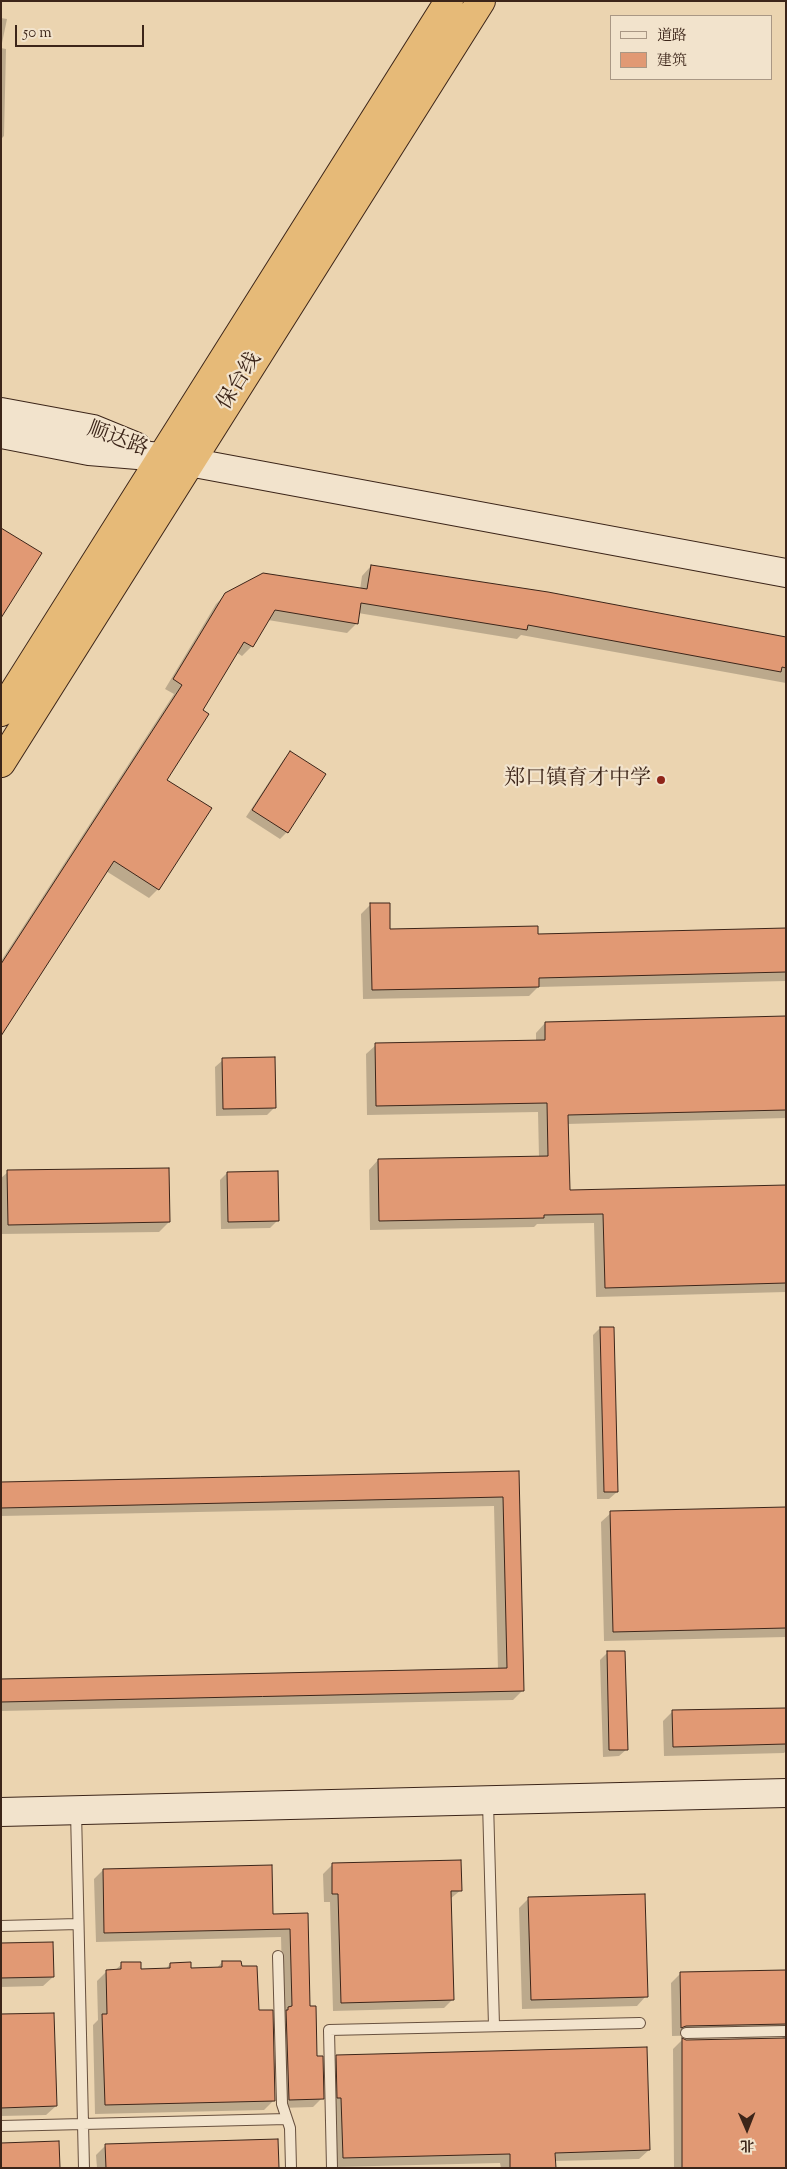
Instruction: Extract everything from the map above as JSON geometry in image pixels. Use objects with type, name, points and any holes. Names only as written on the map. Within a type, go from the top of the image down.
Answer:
[{"type":"highway","name":"保台线","points":[[1,712],[449,1]]},
{"type":"highway","name":"保台线","points":[[1,763],[481,1]]},
{"type":"street","name":"顺达路","points":[[1,412],[93,429],[162,457]]},
{"type":"street","name":"顺达路","points":[[1,434],[89,451],[162,457]]},
{"type":"street","points":[[162,457],[786,573]]},
{"type":"street","points":[[1,1812],[786,1793]]},
{"type":"lane","points":[[488,1800],[494,2026]]},
{"type":"lane","points":[[76,1810],[84,2168]]},
{"type":"lane","points":[[1,1926],[78,1924]]},
{"type":"lane","points":[[278,1956],[282,2104],[290,2128],[291,2168]]},
{"type":"lane","points":[[332,2168],[329,2030],[640,2023]]},
{"type":"lane","points":[[686,2033],[786,2031]]},
{"type":"lane","points":[[1,2126],[287,2119]]},
{"type":"building","points":[[1,528],[42,553],[1,618]]},
{"type":"building","points":[[371,565],[548,592],[786,637],[786,668],[782,667],[781,672],[528,625],[527,630],[361,603],[358,624],[275,610],[253,647],[244,642],[203,710],[209,714],[167,780],[212,808],[159,890],[114,861],[1,1036],[1,964],[182,685],[173,679],[225,593],[263,573],[367,589]]},
{"type":"building","points":[[290,751],[326,774],[288,833],[252,810]]},
{"type":"building","points":[[370,903],[390,903],[390,929],[538,926],[538,934],[786,928],[786,972],[539,978],[539,987],[372,990]]},
{"type":"building","points":[[786,1016],[786,1110],[568,1115],[570,1190],[786,1185],[786,1283],[605,1288],[603,1214],[544,1215],[544,1218],[379,1221],[378,1159],[548,1156],[547,1103],[376,1106],[375,1043],[545,1040],[545,1022]]},
{"type":"building","points":[[275,1057],[276,1108],[223,1109],[222,1058]]},
{"type":"building","points":[[169,1168],[170,1222],[8,1225],[7,1170]]},
{"type":"building","points":[[278,1171],[279,1221],[228,1222],[227,1172]]},
{"type":"building","points":[[600,1327],[614,1327],[618,1492],[604,1492]]},
{"type":"building","points":[[519,1471],[524,1691],[1,1702],[1,1679],[507,1668],[503,1497],[1,1508],[1,1482]]},
{"type":"building","points":[[786,1507],[786,1628],[613,1632],[610,1511]]},
{"type":"building","points":[[607,1651],[625,1651],[628,1750],[609,1750]]},
{"type":"building","points":[[786,1708],[786,1744],[673,1747],[672,1710]]},
{"type":"building","points":[[461,1860],[462,1891],[451,1891],[454,2000],[341,2003],[338,1894],[332,1894],[332,1863]]},
{"type":"building","points":[[272,1865],[273,1914],[308,1913],[310,2006],[316,2006],[317,2056],[323,2056],[324,2099],[289,2100],[286,2010],[292,2006],[290,1929],[104,1933],[103,1869]]},
{"type":"building","points":[[645,1894],[648,1997],[531,2000],[528,1897]]},
{"type":"building","points":[[53,1942],[54,1977],[1,1978],[1,1943]]},
{"type":"building","points":[[222,1961],[241,1961],[242,1966],[257,1966],[259,2010],[273,2010],[275,2101],[105,2105],[102,2014],[107,2014],[106,1970],[121,1969],[121,1962],[141,1962],[141,1969],[170,1968],[170,1963],[191,1962],[191,1968],[222,1967]]},
{"type":"building","points":[[786,1970],[786,2024],[686,2026],[681,2028],[680,1972]]},
{"type":"building","points":[[54,2013],[57,2106],[1,2108],[1,2014]]},
{"type":"building","points":[[682,2038],[686,2040],[786,2038],[786,2168],[682,2168]]},
{"type":"building","points":[[647,2047],[650,2150],[555,2153],[556,2168],[510,2168],[510,2154],[343,2158],[341,2098],[337,2098],[336,2055]]},
{"type":"building","points":[[278,2139],[279,2168],[106,2168],[105,2144]]},
{"type":"building","points":[[59,2141],[60,2168],[1,2168],[1,2143]]},
{"type":"place","name":"郑口镇育才中学","points":[[661,780]]}]
